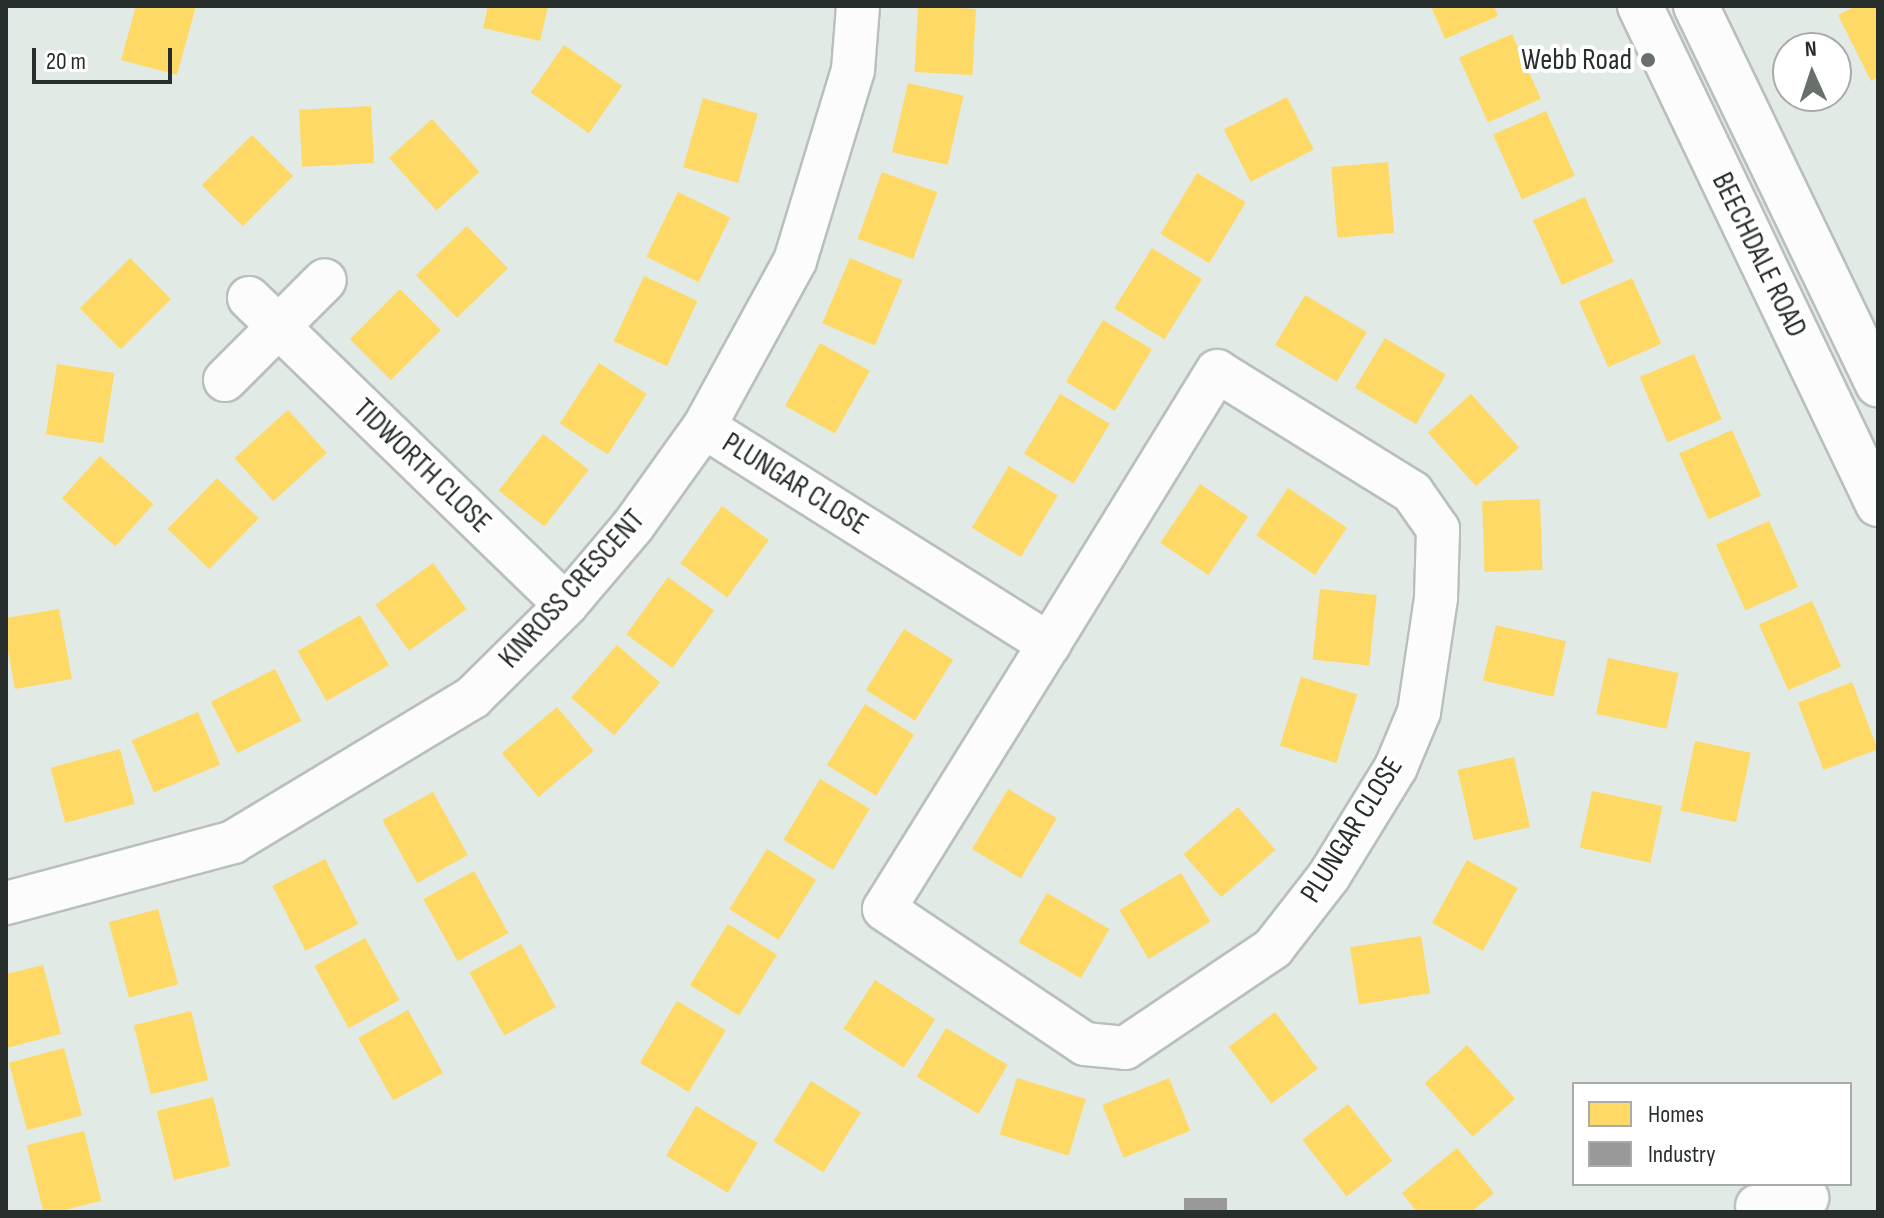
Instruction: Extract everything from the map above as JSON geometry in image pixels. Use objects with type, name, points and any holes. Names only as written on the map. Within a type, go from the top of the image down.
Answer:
[{"type":"street","name":"KINROSS CRESCENT","points":[[6,903],[233,842],[473,697],[566,605],[633,526],[704,427],[795,261],[853,70],[858,6]]},
{"type":"street","name":"BEECHDALE ROAD","points":[[1640,6],[1878,504]]},
{"type":"street","name":"BEECHDALE ROAD","points":[[1696,6],[1878,384]]},
{"type":"street","points":[[225,380],[264,312],[325,280]]},
{"type":"street","name":"TIDWORTH CLOSE","points":[[264,312],[566,605]]},
{"type":"street","name":"PLUNGAR CLOSE","points":[[1217,371],[1412,492],[1438,529],[1436,598],[1419,712],[1389,780],[1329,876],[1273,948],[1125,1048],[1085,1044],[884,909],[1049,644],[1217,371]]},
{"type":"street","name":"PLUNGAR CLOSE","points":[[704,427],[1049,644]]},
{"type":"street","points":[[1757,1206],[1806,1198]]},
{"type":"building: Homes","points":[[136,6],[196,6],[177,75],[121,60]]},
{"type":"building: Homes","points":[[488,6],[548,6],[540,41],[483,28]]},
{"type":"building: Homes","points":[[918,6],[976,9],[972,75],[915,72]]},
{"type":"building: Homes","points":[[1431,6],[1494,6],[1498,16],[1445,39]]},
{"type":"building: Homes","points":[[1856,6],[1878,6],[1878,77],[1871,81],[1852,43],[1852,32],[1846,32],[1838,15]]},
{"type":"building: Homes","points":[[1512,34],[1541,99],[1488,122],[1459,58]]},
{"type":"building: Homes","points":[[564,45],[622,86],[589,133],[531,93]]},
{"type":"building: Homes","points":[[908,83],[964,96],[948,165],[892,152]]},
{"type":"building: Homes","points":[[1287,97],[1314,150],[1251,182],[1224,129]]},
{"type":"building: Homes","points":[[703,98],[758,114],[738,183],[683,167]]},
{"type":"building: Homes","points":[[371,106],[374,163],[302,167],[299,110]]},
{"type":"building: Homes","points":[[1546,111],[1575,176],[1522,199],[1493,135]]},
{"type":"building: Homes","points":[[432,119],[480,172],[436,211],[389,158]]},
{"type":"building: Homes","points":[[252,135],[293,176],[243,226],[202,185]]},
{"type":"building: Homes","points":[[1388,162],[1394,233],[1337,238],[1331,167]]},
{"type":"building: Homes","points":[[882,172],[937,192],[913,259],[858,239]]},
{"type":"building: Homes","points":[[1197,173],[1246,202],[1209,263],[1160,234]]},
{"type":"building: Homes","points":[[678,192],[730,217],[699,282],[646,257]]},
{"type":"building: Homes","points":[[1585,197],[1614,262],[1562,285],[1533,220]]},
{"type":"building: Homes","points":[[467,226],[508,268],[457,318],[416,275]]},
{"type":"building: Homes","points":[[1152,248],[1202,279],[1164,339],[1114,308]]},
{"type":"building: Homes","points":[[130,258],[171,299],[121,349],[80,308]]},
{"type":"building: Homes","points":[[850,258],[902,280],[875,346],[822,323]]},
{"type":"building: Homes","points":[[644,276],[697,301],[667,366],[614,341]]},
{"type":"building: Homes","points":[[1632,278],[1661,344],[1608,367],[1579,302]]},
{"type":"building: Homes","points":[[400,289],[441,330],[391,380],[350,339]]},
{"type":"building: Homes","points":[[1305,295],[1367,332],[1337,382],[1275,345]]},
{"type":"building: Homes","points":[[1103,320],[1152,349],[1115,411],[1066,382]]},
{"type":"building: Homes","points":[[1385,338],[1446,375],[1416,424],[1355,388]]},
{"type":"building: Homes","points":[[820,343],[870,371],[835,434],[785,406]]},
{"type":"building: Homes","points":[[1694,354],[1722,419],[1667,442],[1640,377]]},
{"type":"building: Homes","points":[[599,363],[647,394],[608,454],[560,423]]},
{"type":"building: Homes","points":[[57,364],[114,373],[103,443],[46,434]]},
{"type":"building: Homes","points":[[1060,394],[1110,424],[1074,484],[1024,454]]},
{"type":"building: Homes","points":[[1471,394],[1519,448],[1476,486],[1428,433]]},
{"type":"building: Homes","points":[[288,410],[327,453],[273,501],[234,458]]},
{"type":"building: Homes","points":[[1732,430],[1761,496],[1708,519],[1679,454]]},
{"type":"building: Homes","points":[[543,434],[589,470],[544,526],[499,491]]},
{"type":"building: Homes","points":[[100,456],[154,504],[115,547],[62,498]]},
{"type":"building: Homes","points":[[1009,466],[1058,495],[1021,557],[972,528]]},
{"type":"building: Homes","points":[[217,478],[259,518],[209,569],[168,529]]},
{"type":"building: Homes","points":[[1200,484],[1248,516],[1208,575],[1160,543]]},
{"type":"building: Homes","points":[[1288,488],[1347,528],[1315,575],[1256,535]]},
{"type":"building: Homes","points":[[1540,499],[1542,570],[1485,572],[1482,501]]},
{"type":"building: Homes","points":[[722,506],[769,540],[727,598],[680,563]]},
{"type":"building: Homes","points":[[1769,521],[1798,587],[1745,610],[1716,545]]},
{"type":"building: Homes","points":[[433,563],[467,609],[409,651],[376,605]]},
{"type":"building: Homes","points":[[668,577],[714,611],[672,668],[626,634]]},
{"type":"building: Homes","points":[[1320,589],[1377,595],[1369,666],[1313,660]]},
{"type":"building: Homes","points":[[1812,601],[1841,667],[1788,690],[1759,625]]},
{"type":"building: Homes","points":[[59,609],[72,679],[15,689],[6,640],[6,618]]},
{"type":"building: Homes","points":[[360,615],[389,665],[327,701],[298,651]]},
{"type":"building: Homes","points":[[1496,625],[1566,641],[1553,697],[1483,681]]},
{"type":"building: Homes","points":[[904,629],[953,660],[915,721],[866,690]]},
{"type":"building: Homes","points":[[617,645],[660,682],[614,735],[571,698]]},
{"type":"building: Homes","points":[[1608,658],[1678,673],[1667,729],[1596,714]]},
{"type":"building: Homes","points":[[275,669],[301,721],[237,753],[211,702]]},
{"type":"building: Homes","points":[[1301,677],[1357,694],[1336,763],[1280,746]]},
{"type":"building: Homes","points":[[1852,682],[1878,749],[1824,770],[1798,703]]},
{"type":"building: Homes","points":[[865,704],[914,735],[876,796],[827,765]]},
{"type":"building: Homes","points":[[557,707],[594,751],[538,797],[502,753]]},
{"type":"building: Homes","points":[[198,712],[220,764],[154,793],[132,740]]},
{"type":"building: Homes","points":[[1695,741],[1751,753],[1736,822],[1680,810]]},
{"type":"building: Homes","points":[[120,749],[135,804],[65,823],[50,768]]},
{"type":"building: Homes","points":[[1514,757],[1530,827],[1474,840],[1457,770]]},
{"type":"building: Homes","points":[[820,779],[870,809],[833,870],[783,840]]},
{"type":"building: Homes","points":[[1008,789],[1057,818],[1021,878],[972,849]]},
{"type":"building: Homes","points":[[1592,791],[1662,806],[1650,863],[1580,848]]},
{"type":"building: Homes","points":[[433,792],[468,855],[417,883],[382,820]]},
{"type":"building: Homes","points":[[1238,807],[1275,850],[1221,897],[1184,854]]},
{"type":"building: Homes","points":[[767,849],[816,880],[779,940],[729,909]]},
{"type":"building: Homes","points":[[325,859],[358,924],[306,951],[272,886]]},
{"type":"building: Homes","points":[[1467,860],[1518,888],[1483,951],[1432,923]]},
{"type":"building: Homes","points":[[474,871],[508,933],[458,961],[423,899]]},
{"type":"building: Homes","points":[[1181,873],[1210,922],[1149,959],[1119,910]]},
{"type":"building: Homes","points":[[1047,893],[1109,929],[1081,978],[1018,942]]},
{"type":"building: Homes","points":[[158,909],[178,984],[129,998],[109,922]]},
{"type":"building: Homes","points":[[728,924],[777,955],[739,1016],[690,985]]},
{"type":"building: Homes","points":[[1421,936],[1430,993],[1359,1005],[1350,947]]},
{"type":"building: Homes","points":[[365,938],[399,1000],[349,1028],[314,966]]},
{"type":"building: Homes","points":[[521,944],[556,1007],[504,1036],[469,973]]},
{"type":"building: Homes","points":[[43,965],[61,1034],[6,1048],[6,974]]},
{"type":"building: Homes","points":[[875,980],[935,1019],[904,1068],[843,1029]]},
{"type":"building: Homes","points":[[677,1001],[726,1030],[689,1092],[640,1063]]},
{"type":"building: Homes","points":[[408,1010],[443,1073],[393,1101],[358,1038]]},
{"type":"building: Homes","points":[[191,1011],[208,1080],[151,1094],[134,1025]]},
{"type":"building: Homes","points":[[1275,1012],[1318,1069],[1271,1104],[1229,1047]]},
{"type":"building: Homes","points":[[946,1028],[1008,1065],[978,1114],[917,1077]]},
{"type":"building: Homes","points":[[1467,1045],[1515,1099],[1473,1137],[1425,1083]]},
{"type":"building: Homes","points":[[64,1048],[82,1116],[27,1130],[9,1063]]},
{"type":"building: Homes","points":[[1017,1078],[1086,1099],[1069,1155],[1000,1134]]},
{"type":"building: Homes","points":[[1169,1078],[1190,1131],[1124,1158],[1102,1105]]},
{"type":"building: Homes","points":[[811,1081],[861,1112],[823,1172],[773,1141]]},
{"type":"building: Homes","points":[[213,1097],[230,1166],[174,1180],[157,1111]]},
{"type":"building: Homes","points":[[1348,1104],[1392,1161],[1347,1196],[1302,1140]]},
{"type":"building: Homes","points":[[696,1106],[758,1143],[728,1193],[666,1156]]},
{"type":"building: Homes","points":[[84,1131],[101,1201],[57,1212],[43,1212],[27,1145]]},
{"type":"building: Homes","points":[[1457,1148],[1494,1193],[1471,1212],[1417,1212],[1402,1193]]},
{"type":"building: Industry","points":[[1184,1198],[1227,1198],[1227,1212],[1184,1212]]},
{"type":"place","name":"Webb Road","points":[[1648,60]]}]
